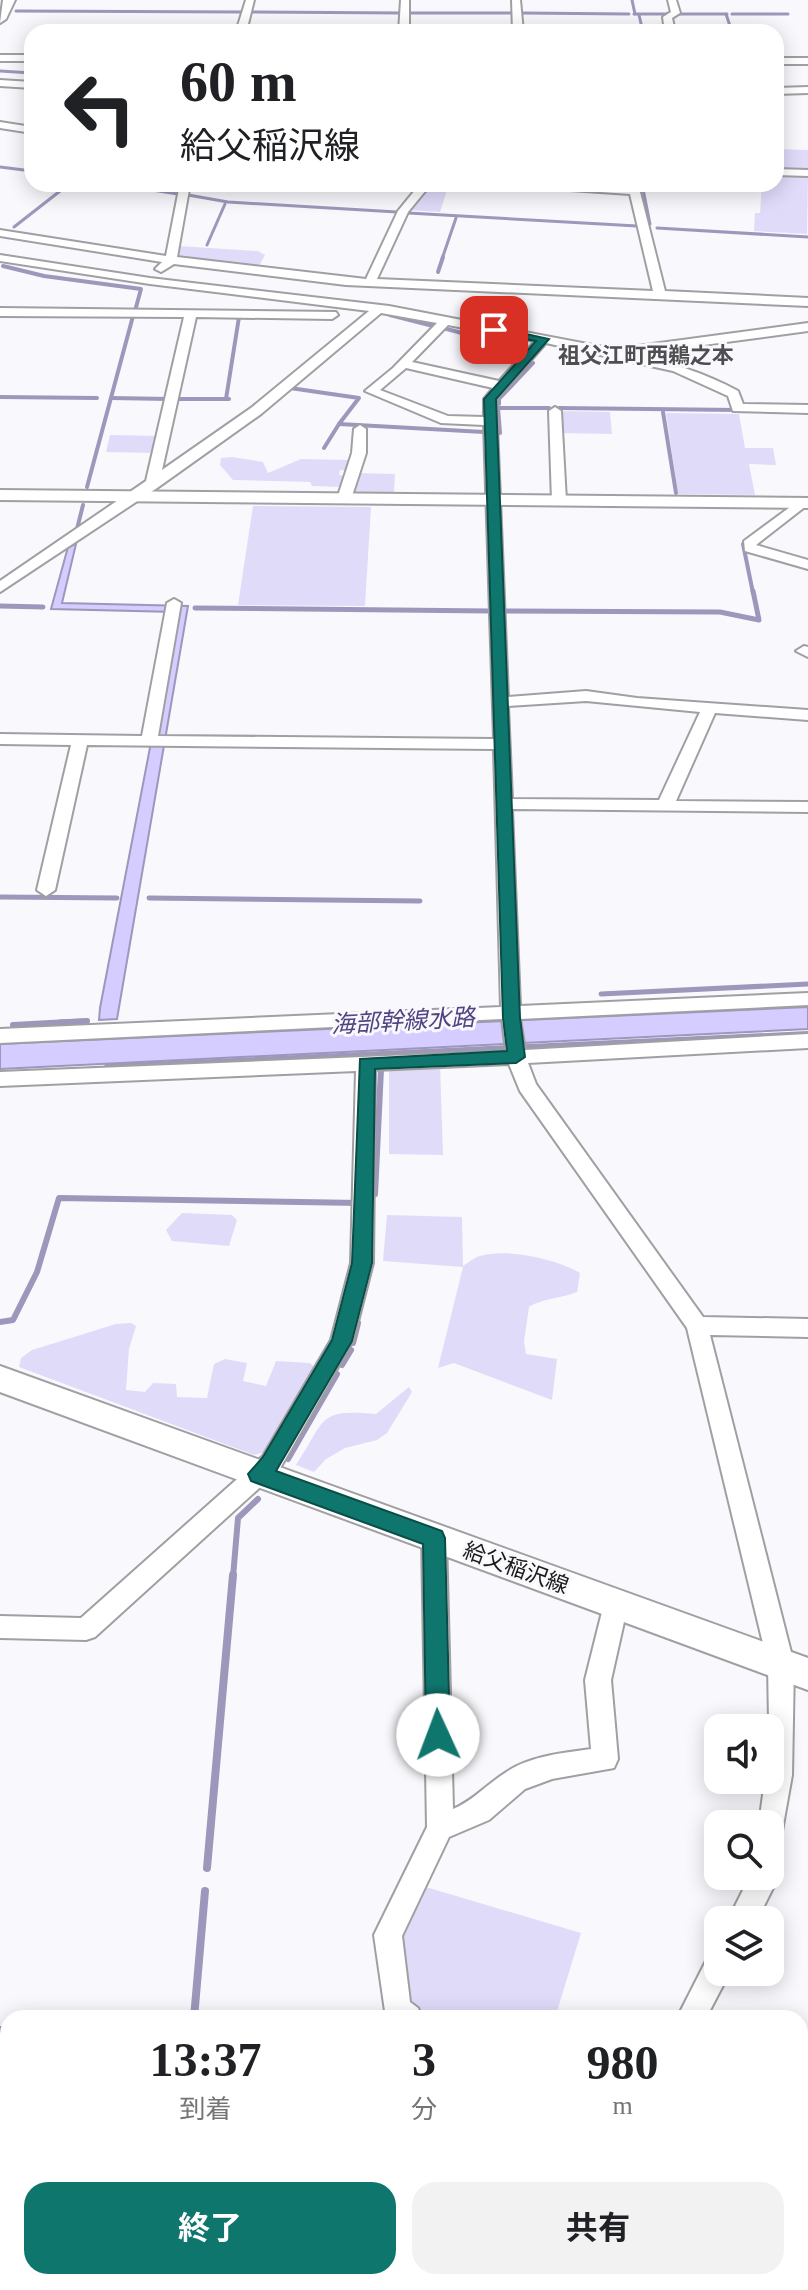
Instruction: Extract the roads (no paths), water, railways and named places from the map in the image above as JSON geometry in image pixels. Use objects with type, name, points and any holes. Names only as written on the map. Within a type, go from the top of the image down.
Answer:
[{"type":"main road","name":"給父稲沢線","points":[[0,1379],[794,1669]]},
{"type":"street","points":[[243,24],[250,0]]},
{"type":"street","points":[[404,24],[405,0]]},
{"type":"street","points":[[516,0],[518,24]]},
{"type":"street","points":[[668,24],[667,17],[676,13],[672,0]]},
{"type":"street","points":[[0,58],[24,58]]},
{"type":"street","points":[[784,61],[808,61]]},
{"type":"street","points":[[0,83],[24,84]]},
{"type":"street","points":[[784,91],[808,90]]},
{"type":"street","points":[[0,125],[24,129]]},
{"type":"street","points":[[784,172],[808,173]]},
{"type":"street","points":[[150,281],[171,260],[184,192]]},
{"type":"street","points":[[358,307],[403,211],[419,192]]},
{"type":"street","points":[[634,192],[660,295]]},
{"type":"street","points":[[0,233],[171,260],[369,283],[808,302]]},
{"type":"street","points":[[0,258],[150,281],[358,307],[374,312]]},
{"type":"street","points":[[0,312],[374,312],[618,353],[710,381],[734,394],[738,408],[808,409]]},
{"type":"street","points":[[0,588],[256,411],[374,312]]},
{"type":"street","points":[[152,485],[191,314]]},
{"type":"street","points":[[444,322],[371,391],[446,420],[491,421]]},
{"type":"street","points":[[618,353],[808,327]]},
{"type":"street","points":[[543,339],[490,399],[512,1016],[516,1054],[527,1086],[697,1326],[794,1669],[774,1810]]},
{"type":"street","points":[[403,364],[502,386]]},
{"type":"street","points":[[555,411],[559,501]]},
{"type":"street","points":[[344,499],[359,453],[360,429]]},
{"type":"street","points":[[0,495],[805,503]]},
{"type":"street","points":[[805,503],[749,544],[750,548],[808,565]]},
{"type":"street","points":[[156,740],[173,607]]},
{"type":"street","points":[[501,702],[586,696],[709,709],[808,715]]},
{"type":"street","points":[[665,806],[709,709]]},
{"type":"street","points":[[0,739],[502,744]]},
{"type":"street","points":[[46,890],[80,739]]},
{"type":"street","points":[[505,804],[808,807]]},
{"type":"street","points":[[0,1036],[512,1016],[808,999]]},
{"type":"street","points":[[0,1079],[808,1041]]},
{"type":"street","points":[[0,1627],[86,1629],[271,1463],[342,1341],[362,1263],[366,1063]]},
{"type":"street","points":[[697,1326],[808,1328]]},
{"type":"street","points":[[397,2010],[388,1935],[440,1828],[434,1538]]},
{"type":"street","points":[[440,1828],[480,1811],[516,1780],[552,1767],[605,1759],[598,1680],[616,1604]]},
{"type":"street","points":[[695,2010],[708,1986]]},
{"type":"waterway","points":[[632,0],[635,14]]},
{"type":"waterway","points":[[16,11],[242,12]]},
{"type":"waterway","points":[[251,12],[402,13]]},
{"type":"waterway","points":[[407,13],[511,13]]},
{"type":"waterway","points":[[521,13],[629,14]]},
{"type":"waterway","points":[[635,14],[671,14]]},
{"type":"waterway","points":[[676,14],[726,14]]},
{"type":"waterway","points":[[726,14],[729,24]]},
{"type":"waterway","points":[[732,14],[788,14]]},
{"type":"waterway","points":[[639,15],[641,24]]},
{"type":"waterway","points":[[0,71],[24,72]]},
{"type":"waterway","points":[[0,167],[24,170]]},
{"type":"waterway","points":[[14,227],[59,192]]},
{"type":"waterway","points":[[165,192],[178,194]]},
{"type":"waterway","points":[[644,192],[650,224]]},
{"type":"waterway","points":[[188,195],[228,202],[397,212]]},
{"type":"waterway","points":[[207,245],[225,204]]},
{"type":"waterway","points":[[408,213],[637,226]]},
{"type":"waterway","points":[[442,259],[456,218]]},
{"type":"waterway","points":[[657,228],[808,237]]},
{"type":"waterway","points":[[438,272],[443,257]]},
{"type":"waterway","points":[[3,266],[44,276],[141,289],[135,311]]},
{"type":"waterway","points":[[390,315],[437,327]]},
{"type":"waterway","points":[[87,487],[133,316]]},
{"type":"waterway","points":[[226,399],[239,317]]},
{"type":"waterway","points":[[443,328],[507,345],[504,348],[524,354]]},
{"type":"waterway","points":[[499,404],[499,399],[533,363]]},
{"type":"waterway","points":[[290,388],[359,398],[339,424]]},
{"type":"waterway","points":[[0,397],[97,398]]},
{"type":"waterway","points":[[111,398],[169,399]]},
{"type":"waterway","points":[[177,399],[226,399]]},
{"type":"waterway","points":[[500,433],[498,408],[549,408]]},
{"type":"waterway","points":[[559,408],[738,410]]},
{"type":"waterway","points":[[663,412],[676,493]]},
{"type":"waterway","points":[[324,448],[339,424]]},
{"type":"waterway","points":[[339,424],[484,432]]},
{"type":"waterway","points":[[77,529],[83,505]]},
{"type":"waterway","points":[[750,538],[743,544],[753,593]]},
{"type":"waterway","points":[[502,611],[720,612],[759,620],[753,591]]},
{"type":"waterway","points":[[0,606],[43,607]]},
{"type":"waterway","points":[[195,608],[490,611]]},
{"type":"waterway","points":[[0,897],[117,898]]},
{"type":"waterway","points":[[149,898],[420,901]]},
{"type":"waterway","points":[[601,994],[808,984]]},
{"type":"waterway","points":[[13,1025],[87,1021],[60,1022]]},
{"type":"waterway","points":[[107,1067],[808,1034]]},
{"type":"waterway","points":[[375,1194],[381,1069]]},
{"type":"waterway","points":[[0,1322],[13,1320],[37,1272],[59,1198],[360,1203]]},
{"type":"waterway","points":[[353,1343],[358,1323]]},
{"type":"waterway","points":[[342,1365],[351,1350]]},
{"type":"waterway","points":[[288,1459],[337,1374]]},
{"type":"waterway","points":[[233,1577],[238,1518],[258,1499]]},
{"type":"waterway","points":[[207,1868],[233,1575]]},
{"type":"waterway","points":[[195,2010],[205,1891]]},
{"type":"district","name":"祖父江町西鵜之本","points":[[646,355]]},
{"type":"water label","name":"海部幹線水路","points":[[403,1021]]}]
